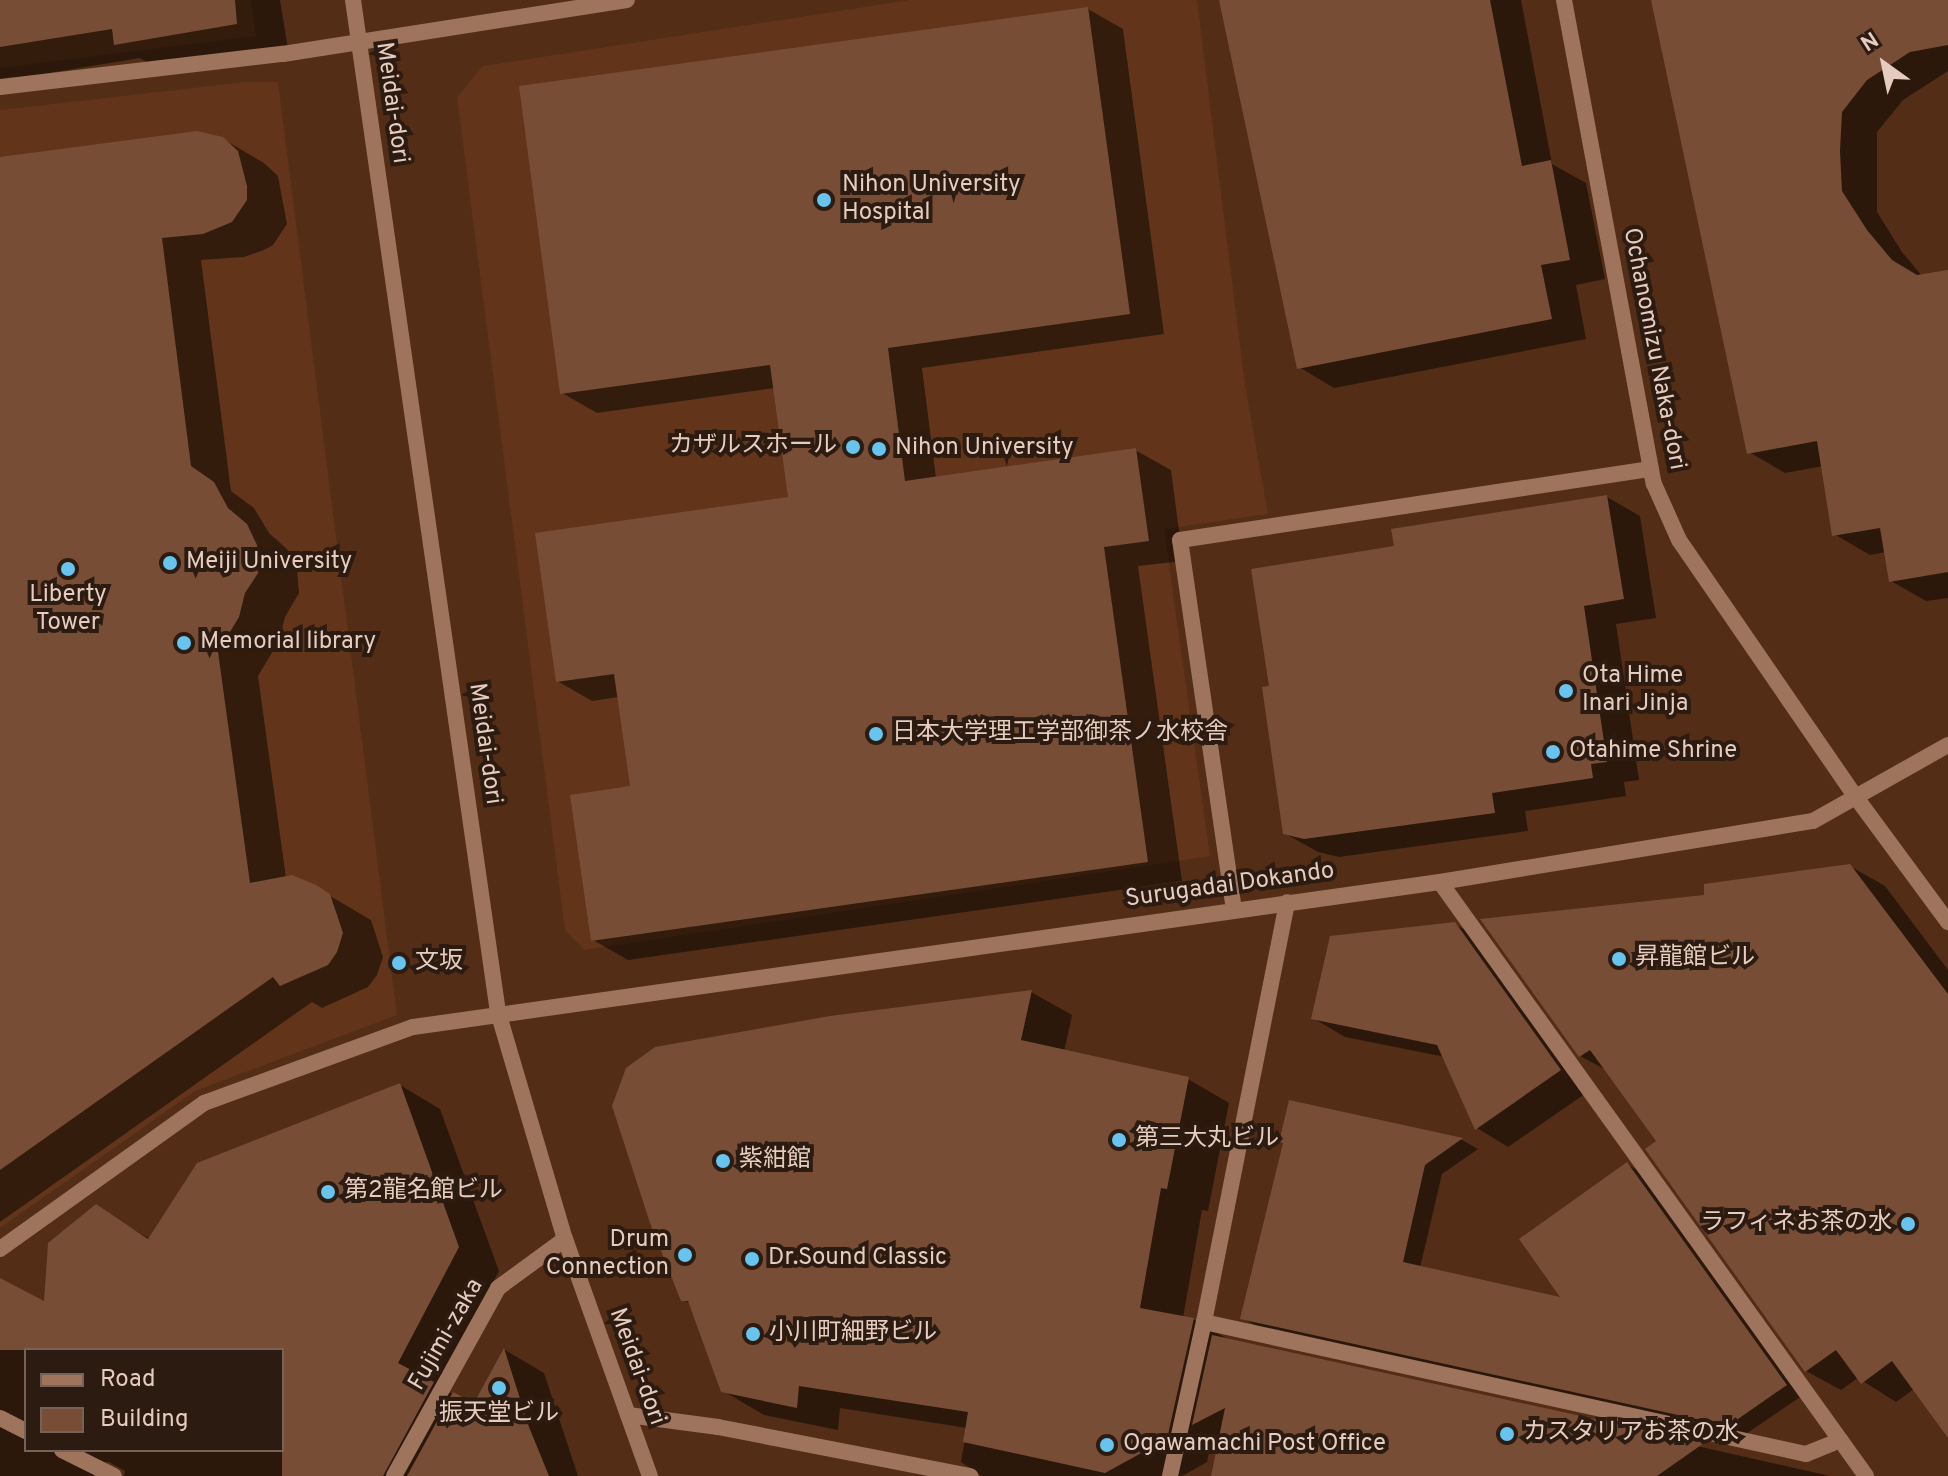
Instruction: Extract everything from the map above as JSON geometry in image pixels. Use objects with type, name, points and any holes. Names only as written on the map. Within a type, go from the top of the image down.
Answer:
[{"type":"street","name":"Meidai-dori","points":[[353,0],[498,1012],[565,1239],[650,1476]]},
{"type":"street","points":[[0,87],[359,42],[627,0]]},
{"type":"street","name":"Ochanomizu Naka-dori","points":[[1564,0],[1654,484],[1679,540],[1855,796],[1948,922]]},
{"type":"street","points":[[1234,910],[1180,540],[1651,469]]},
{"type":"street","name":"Surugadai Dokando","points":[[0,1249],[204,1103],[413,1027],[498,1012],[1440,882],[1813,821],[1948,745]]},
{"type":"street","points":[[1440,882],[1866,1476]]},
{"type":"street","points":[[1170,1476],[1204,1322],[1287,902]]},
{"type":"street","name":"Fujimi-zaka","points":[[394,1476],[498,1288],[565,1239]]},
{"type":"street","points":[[1204,1322],[1806,1454],[1840,1440]]},
{"type":"street","points":[[628,1415],[718,1427],[970,1476]]},
{"type":"street","points":[[0,1418],[24,1430]]},
{"type":"street","points":[[66,1452],[114,1476]]},
{"type":"shaded area","points":[[0,0],[251,0],[256,36],[0,68]]},
{"type":"shaded area","name":"Nihon University","points":[[910,0],[1197,0],[1245,385],[1268,514],[1164,529],[1210,856],[584,950],[565,930],[457,97],[483,66]]},
{"type":"shaded area","name":"Meiji University","points":[[246,82],[278,82],[397,1015],[195,1091],[0,1228],[0,110]]},
{"type":"building","points":[[0,0],[235,0],[237,24],[114,45],[112,29],[0,47]]},
{"type":"building","points":[[1219,0],[1490,0],[1522,166],[1551,160],[1570,260],[1541,265],[1552,319],[1297,369]]},
{"type":"building","points":[[1651,0],[1948,0],[1948,45],[1910,52],[1867,80],[1842,112],[1840,151],[1842,191],[1867,230],[1892,260],[1917,275],[1948,270],[1948,572],[1889,582],[1880,528],[1832,536],[1817,441],[1747,454]]},
{"type":"building","name":"Nihon University","points":[[1088,7],[1130,314],[888,348],[905,481],[1136,448],[1149,541],[1104,547],[1148,862],[591,941],[570,795],[630,786],[614,674],[556,682],[535,533],[788,497],[770,365],[560,394],[519,86]]},
{"type":"building","name":"Meiji University","points":[[197,131],[223,137],[238,151],[247,186],[247,200],[232,222],[203,234],[162,238],[191,466],[214,482],[228,508],[247,524],[257,545],[260,570],[245,593],[239,617],[218,652],[250,883],[292,875],[316,885],[330,894],[343,933],[337,952],[328,965],[280,986],[273,977],[0,1170],[0,157]]},
{"type":"building","points":[[1607,495],[1624,599],[1584,606],[1607,762],[1591,764],[1593,778],[1492,793],[1495,813],[1304,839],[1283,834],[1262,687],[1269,686],[1251,569],[1394,546],[1391,529]]},
{"type":"building","points":[[1850,864],[1948,994],[1948,1438],[1892,1361],[1861,1384],[1836,1350],[1805,1372],[1645,1149],[1656,1141],[1590,1050],[1579,1057],[1480,919],[1704,895],[1704,884]]},
{"type":"building","points":[[1455,922],[1561,1070],[1475,1130],[1437,1045],[1311,1019],[1330,936]]},
{"type":"building","points":[[1032,990],[1021,1040],[1189,1077],[1167,1189],[1161,1188],[1140,1308],[1194,1318],[1167,1439],[1105,1473],[963,1442],[968,1412],[799,1386],[797,1408],[721,1392],[688,1301],[681,1301],[650,1223],[612,1106],[626,1068],[655,1047],[830,1016]]},
{"type":"building","points":[[400,1083],[459,1247],[398,1363],[434,1382],[383,1476],[282,1476],[284,1348],[0,1350],[0,1278],[44,1301],[48,1243],[96,1204],[148,1239],[197,1163]]},
{"type":"building","points":[[1289,1100],[1463,1138],[1425,1165],[1403,1262],[1560,1297],[1519,1239],[1627,1162],[1787,1385],[1728,1426],[1240,1319],[1283,1143],[1279,1142]]},
{"type":"building","points":[[1212,1335],[1704,1443],[1657,1476],[1211,1476],[1225,1408],[1192,1425]]},
{"type":"building","points":[[504,1348],[529,1427],[549,1476],[407,1476],[453,1392],[474,1403]]},
{"type":"place","name":"Nihon University Hospital","points":[[824,200]]},
{"type":"place","name":"カザルスホール","points":[[853,447]]},
{"type":"place","name":"Nihon University","points":[[879,449]]},
{"type":"place","name":"Meiji University","points":[[170,563]]},
{"type":"place","name":"Liberty Tower","points":[[68,569]]},
{"type":"place","name":"Memorial library","points":[[184,643]]},
{"type":"place","name":"Ota Hime Inari Jinja","points":[[1566,691]]},
{"type":"place","name":"日本大学理工学部御茶ノ水校舎","points":[[876,734]]},
{"type":"place","name":"Otahime Shrine","points":[[1553,752]]},
{"type":"place","name":"昇龍館ビル","points":[[1619,959]]},
{"type":"place","name":"文坂","points":[[399,963]]},
{"type":"place","name":"第三大丸ビル","points":[[1119,1140]]},
{"type":"place","name":"紫紺館","points":[[723,1161]]},
{"type":"place","name":"第2龍名館ビル","points":[[328,1192]]},
{"type":"place","name":"ラフィネお茶の水","points":[[1908,1224]]},
{"type":"place","name":"Drum Connection","points":[[685,1255]]},
{"type":"place","name":"Dr.Sound Classic","points":[[752,1259]]},
{"type":"place","name":"小川町細野ビル","points":[[753,1334]]},
{"type":"place","name":"振天堂ビル","points":[[499,1388]]},
{"type":"place","name":"カスタリアお茶の水","points":[[1507,1434]]},
{"type":"place","name":"Ogawamachi Post Office","points":[[1107,1445]]}]
